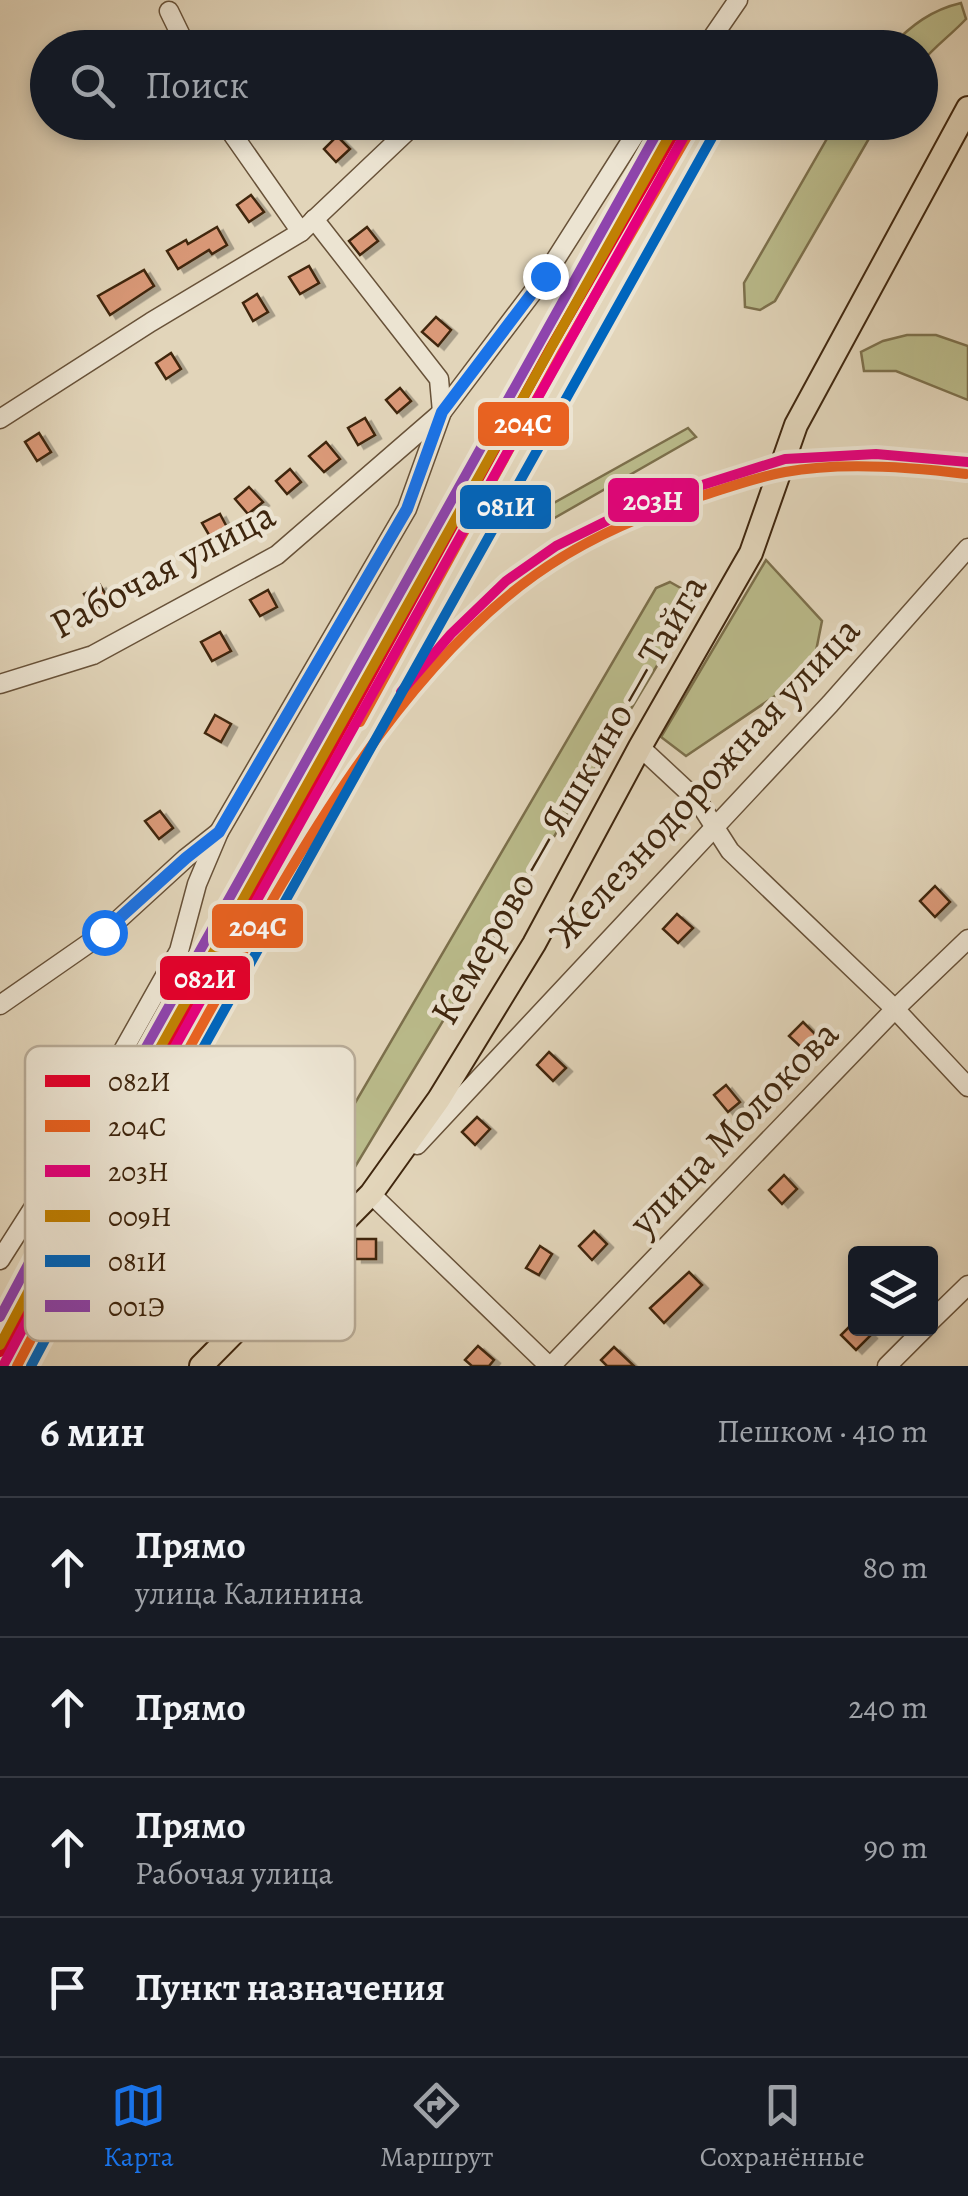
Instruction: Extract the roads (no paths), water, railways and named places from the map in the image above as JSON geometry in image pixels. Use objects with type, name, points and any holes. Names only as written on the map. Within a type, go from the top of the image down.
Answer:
[{"type":"main road","name":"Кемерово — Яшкино — Тайга","points":[[370,1194],[439,1099],[534,944],[751,553],[796,425],[968,108]]},
{"type":"main road","name":"Железнодорожная улица","points":[[355,1209],[370,1194]]},
{"type":"main road","name":"Железнодорожная улица","points":[[202,1366],[226,1341]]},
{"type":"street","points":[[717,30],[738,0]]},
{"type":"street","points":[[169,11],[178,30]]},
{"type":"street","points":[[126,1046],[179,951],[197,884],[219,832],[407,509],[442,412],[439,380],[239,140]]},
{"type":"street","points":[[0,419],[307,225],[398,140]]},
{"type":"street","name":"Рабочая улица","points":[[0,684],[94,655],[277,555],[442,412],[545,276],[632,140]]},
{"type":"street","name":"Железнодорожная улица","points":[[370,1194],[713,830],[968,548]]},
{"type":"street","points":[[640,747],[698,801],[730,851],[894,1009],[968,1087]]},
{"type":"street","points":[[0,1005],[104,932],[219,832]]},
{"type":"street","name":"улица Молокова","points":[[550,1366],[894,1009],[968,938]]},
{"type":"street","points":[[370,1194],[550,1366]]},
{"type":"street","points":[[0,1260],[25,1221]]},
{"type":"street","points":[[938,1314],[968,1284]]},
{"type":"street","points":[[888,1366],[916,1336]]}]
